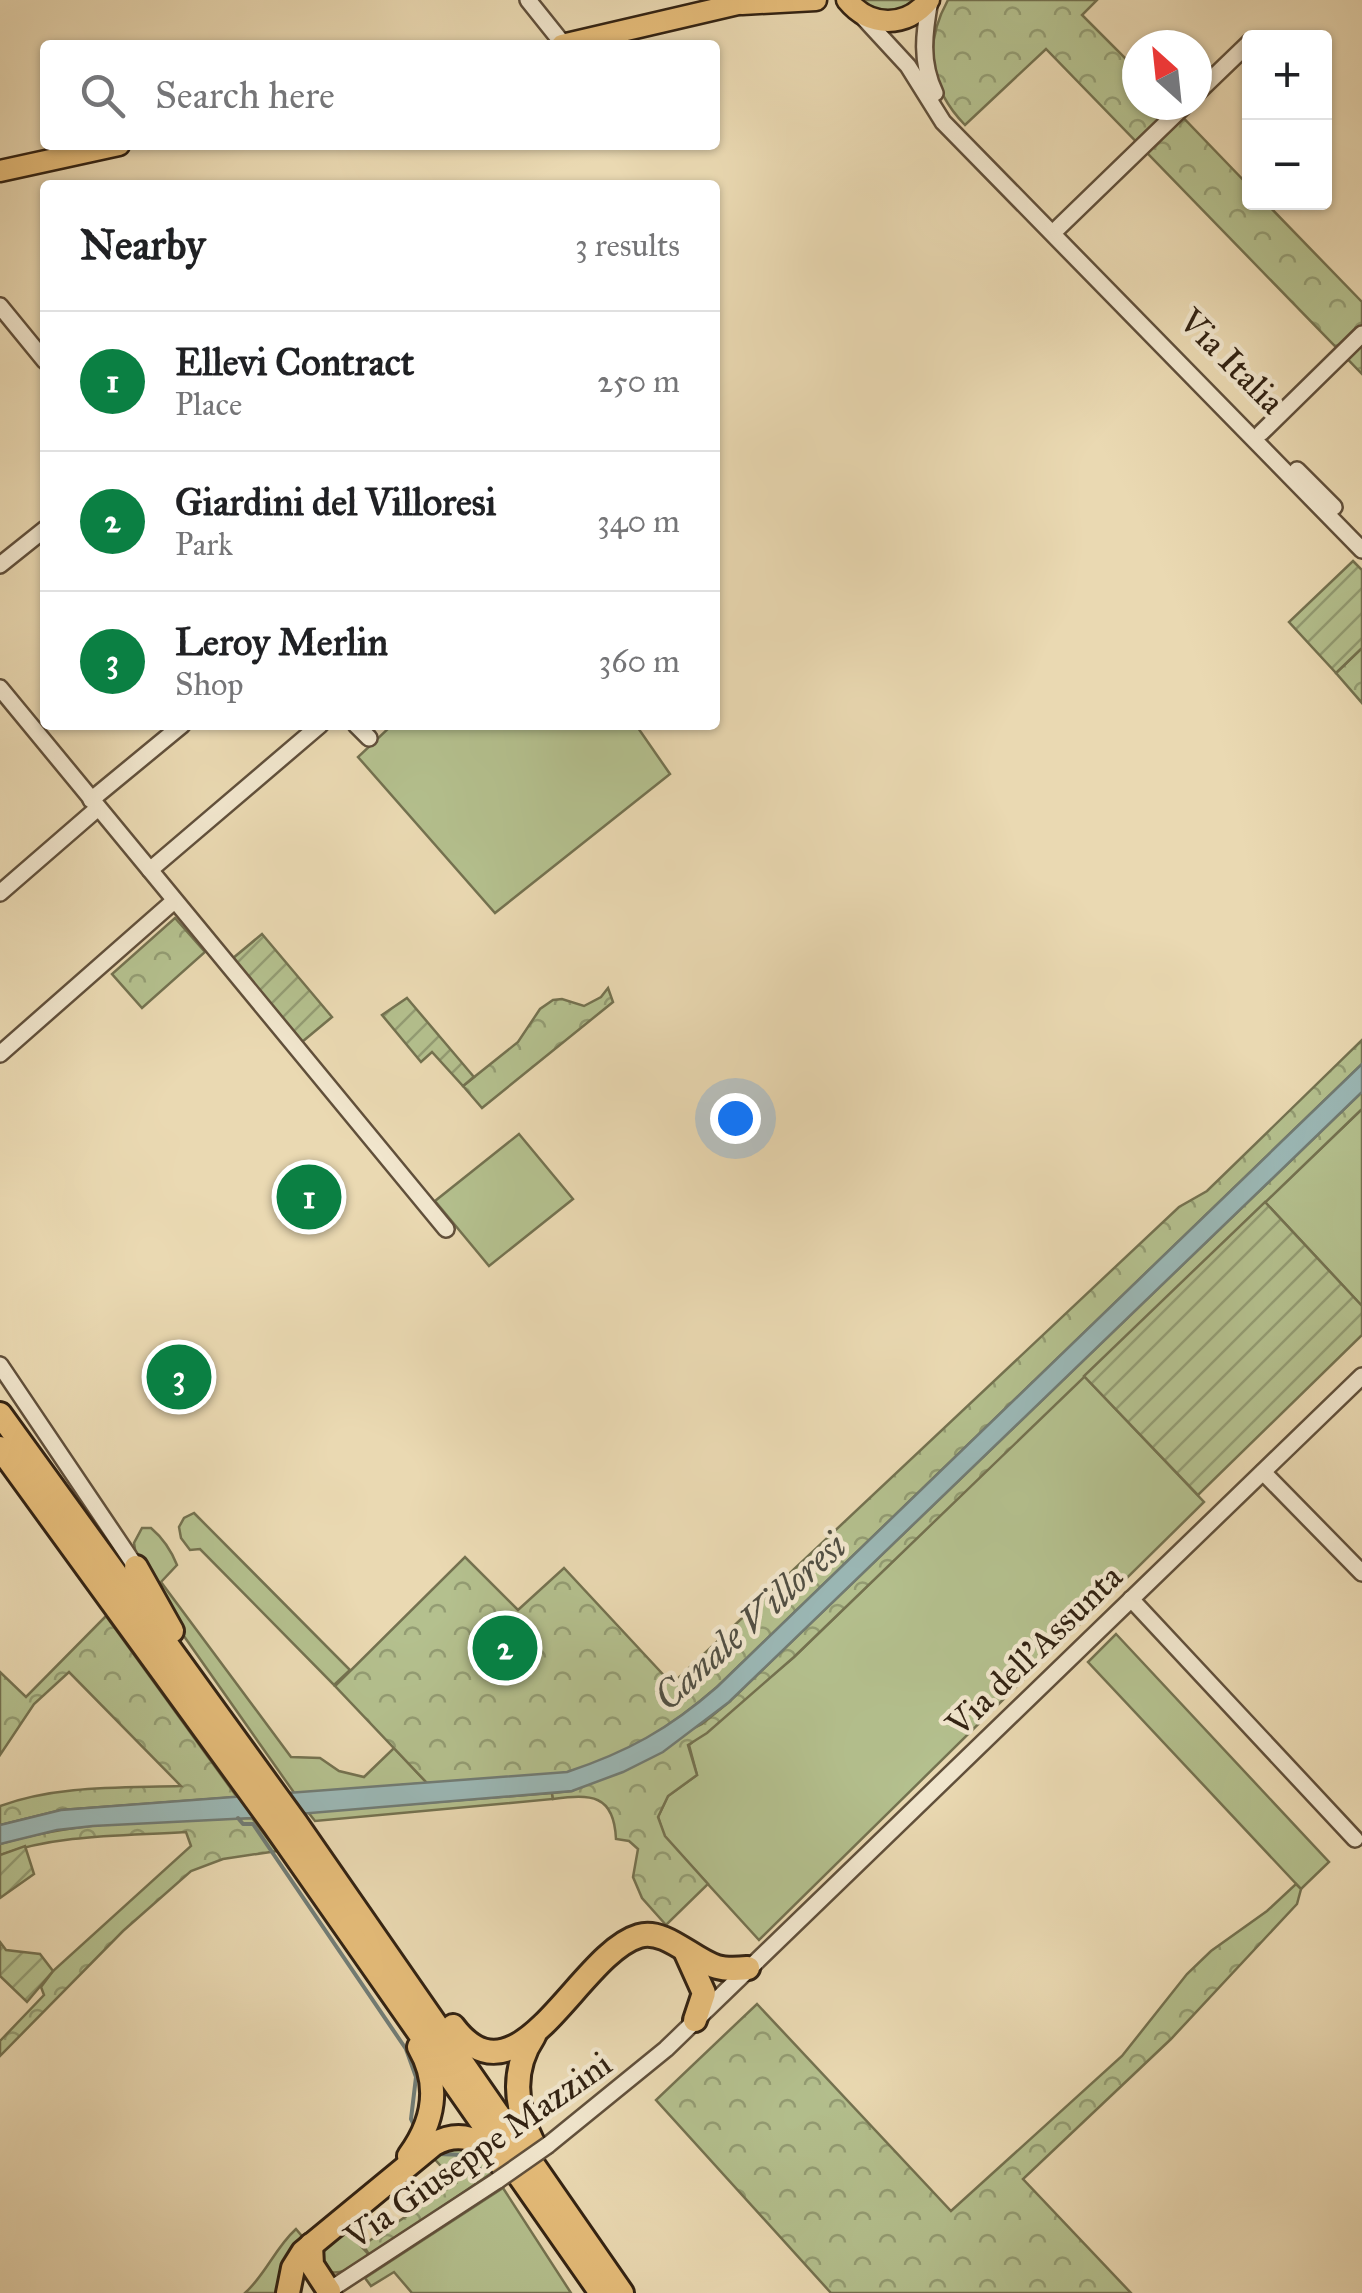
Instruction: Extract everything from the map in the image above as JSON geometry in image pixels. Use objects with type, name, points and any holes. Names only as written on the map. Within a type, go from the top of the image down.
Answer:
[{"type":"highway","points":[[0,1414],[256,1784],[586,2237],[622,2293]]},
{"type":"highway","points":[[0,1448],[200,1722],[256,1784]]},
{"type":"highway","points":[[136,1567],[256,1784]]},
{"type":"highway","points":[[395,1979],[423,1988],[467,2042],[484,2053],[494,2054],[516,2047],[610,1955],[636,1936],[658,1936],[686,1953],[714,1981]]},
{"type":"highway","points":[[695,2020],[714,1981],[748,1968]]},
{"type":"highway","points":[[395,1979],[390,2002],[428,2062],[433,2092],[426,2127],[402,2167]]},
{"type":"highway","points":[[395,1979],[602,2293]]},
{"type":"highway","points":[[540,2027],[526,2047],[518,2071],[521,2114],[586,2237]]},
{"type":"highway","points":[[288,2293],[294,2268],[310,2245],[402,2167],[443,2139],[468,2136],[493,2153],[531,2206],[544,2207]]},
{"type":"highway","points":[[310,2245],[321,2292]]},
{"type":"highway","points":[[294,2268],[301,2286],[321,2292]]},
{"type":"main road","points":[[585,40],[748,2],[816,0],[852,6],[875,20],[896,21],[916,13],[930,0]]},
{"type":"main road","points":[[0,172],[96,150]]},
{"type":"street","points":[[528,0],[559,40]]},
{"type":"street","name":"Via Italia","points":[[930,0],[923,48],[925,70],[950,115],[1362,537]]},
{"type":"street","name":"Via Italia","points":[[852,6],[902,59],[936,113],[1362,550]]},
{"type":"street","points":[[1212,79],[1242,50]]},
{"type":"street","points":[[1058,228],[1170,120]]},
{"type":"street","name":"Via Italia","points":[[1013,193],[1045,222],[1058,228],[1086,265]]},
{"type":"street","points":[[0,306],[40,355]]},
{"type":"street","points":[[1261,434],[1362,334]]},
{"type":"street","points":[[1224,407],[1261,434],[1287,473]]},
{"type":"street","points":[[0,564],[40,533]]},
{"type":"street","points":[[0,688],[446,1228]]},
{"type":"street","points":[[0,893],[176,730]]},
{"type":"street","points":[[150,870],[314,730]]},
{"type":"street","points":[[361,730],[369,738]]},
{"type":"street","points":[[0,1054],[174,901]]},
{"type":"street","points":[[0,1366],[86,1487],[136,1567]]},
{"type":"street","name":"Via dell'Assunta","points":[[748,1968],[1362,1376]]},
{"type":"street","points":[[1263,1472],[1362,1573]]},
{"type":"street","points":[[1131,1599],[1355,1839]]},
{"type":"street","name":"Via Giuseppe Mazzini","points":[[321,2292],[548,2146],[613,2095],[695,2020]]},
{"type":"green space","points":[[858,0],[922,0],[912,9],[876,13]]},
{"type":"green space","points":[[948,0],[1097,0],[1082,15],[1122,55],[1122,120],[1185,120],[1242,179],[1242,210],[1273,210],[1362,302],[1362,374],[1046,49],[965,125],[937,81],[933,50]]},
{"type":"green space","points":[[1353,561],[1362,570],[1362,648],[1336,673],[1289,622]]},
{"type":"green space","points":[[1362,648],[1362,703],[1336,673]]},
{"type":"green space","points":[[387,730],[639,730],[670,774],[495,913],[358,757]]},
{"type":"green space","points":[[175,918],[205,952],[142,1008],[112,974]]},
{"type":"green space","points":[[262,934],[332,1017],[302,1042],[232,959]]},
{"type":"green space","points":[[608,988],[613,1002],[482,1108],[463,1086],[518,1042],[540,1009],[553,1000],[584,1006]]},
{"type":"green space","points":[[407,998],[474,1077],[463,1086],[432,1052],[421,1062],[382,1015]]},
{"type":"green space","points":[[1362,1040],[1362,1064],[717,1687],[647,1739],[568,1772],[427,1783],[335,1686],[465,1557],[518,1610],[564,1568],[672,1684],[1179,1207],[1207,1191]]},
{"type":"green space","points":[[1362,1092],[1362,1109],[794,1657],[688,1745],[697,1775],[668,1796],[658,1817],[665,1836],[708,1884],[666,1925],[642,1898],[633,1877],[638,1849],[629,1841],[616,1839],[611,1813],[605,1805],[589,1798],[553,1799],[552,1793],[572,1791],[702,1724],[729,1702]]},
{"type":"green space","points":[[1362,1109],[1362,1306],[1265,1202]]},
{"type":"green space","points":[[519,1134],[573,1199],[489,1266],[435,1201]]},
{"type":"green space","points":[[1265,1202],[1362,1306],[1362,1335],[1198,1495],[1084,1376]]},
{"type":"green space","points":[[1084,1376],[1204,1502],[759,1940],[664,1836],[658,1817],[668,1796],[697,1775],[689,1745],[794,1657]]},
{"type":"green space","points":[[194,1513],[350,1670],[334,1685],[200,1549],[190,1550],[179,1527],[184,1518]]},
{"type":"green space","points":[[142,1528],[151,1528],[160,1536],[177,1565],[161,1582],[291,1757],[320,1758],[339,1771],[364,1777],[394,1748],[427,1783],[295,1794],[167,1612],[136,1556],[134,1543]]},
{"type":"green space","points":[[106,1616],[237,1797],[61,1810],[0,1825],[0,1806],[44,1794],[181,1786],[69,1672],[34,1704],[0,1755],[0,1672],[26,1697]]},
{"type":"green space","points":[[1116,1634],[1329,1862],[1301,1889],[1088,1662]]},
{"type":"green space","points":[[552,1793],[553,1799],[315,1821],[308,1812]]},
{"type":"green space","points":[[252,1818],[277,1851],[223,1859],[191,1871],[123,1931],[0,2056],[0,2041],[44,1995],[41,1987],[53,1971],[191,1846],[186,1832],[69,1840],[0,1855],[0,1844],[93,1826]]},
{"type":"green space","points":[[25,1846],[34,1874],[0,1898],[0,1855]]},
{"type":"green space","points":[[1296,1884],[1301,1889],[1297,1904],[1171,2039],[1023,2179],[1131,2293],[831,2293],[656,2100],[757,2004],[951,2211],[1122,2056],[1187,1974],[1211,1951],[1267,1911]]},
{"type":"green space","points":[[0,1942],[6,1950],[40,1954],[53,1971],[27,2002],[0,1976]]},
{"type":"green space","points":[[457,2141],[499,2168],[370,2256],[363,2245],[456,2183],[430,2154]]},
{"type":"green space","points":[[503,2188],[571,2293],[412,2293],[394,2272],[371,2286],[365,2278]]},
{"type":"green space","points":[[296,2229],[306,2241],[283,2293],[245,2293],[282,2244]]},
{"type":"green space","points":[[345,2229],[370,2256],[344,2271],[326,2271],[320,2253]]},
{"type":"water","points":[[1362,1064],[1362,1092],[729,1702],[663,1752],[572,1791],[252,1818],[93,1826],[0,1844],[0,1825],[61,1810],[567,1772],[646,1738],[717,1687]]},
{"type":"waterway","points":[[238,1818],[243,1824],[253,1824],[406,2049],[416,2077],[411,2119],[415,2127]]},
{"type":"waterway","points":[[437,2154],[467,2155],[481,2170]]},
{"type":"place","name":"Ellevi Contract","points":[[309,1197]]},
{"type":"place","name":"Leroy Merlin","points":[[179,1377]]},
{"type":"place","name":"Giardini del Villoresi","points":[[505,1648]]},
{"type":"water label","name":"Canale Villoresi","points":[[750,1621]]}]
